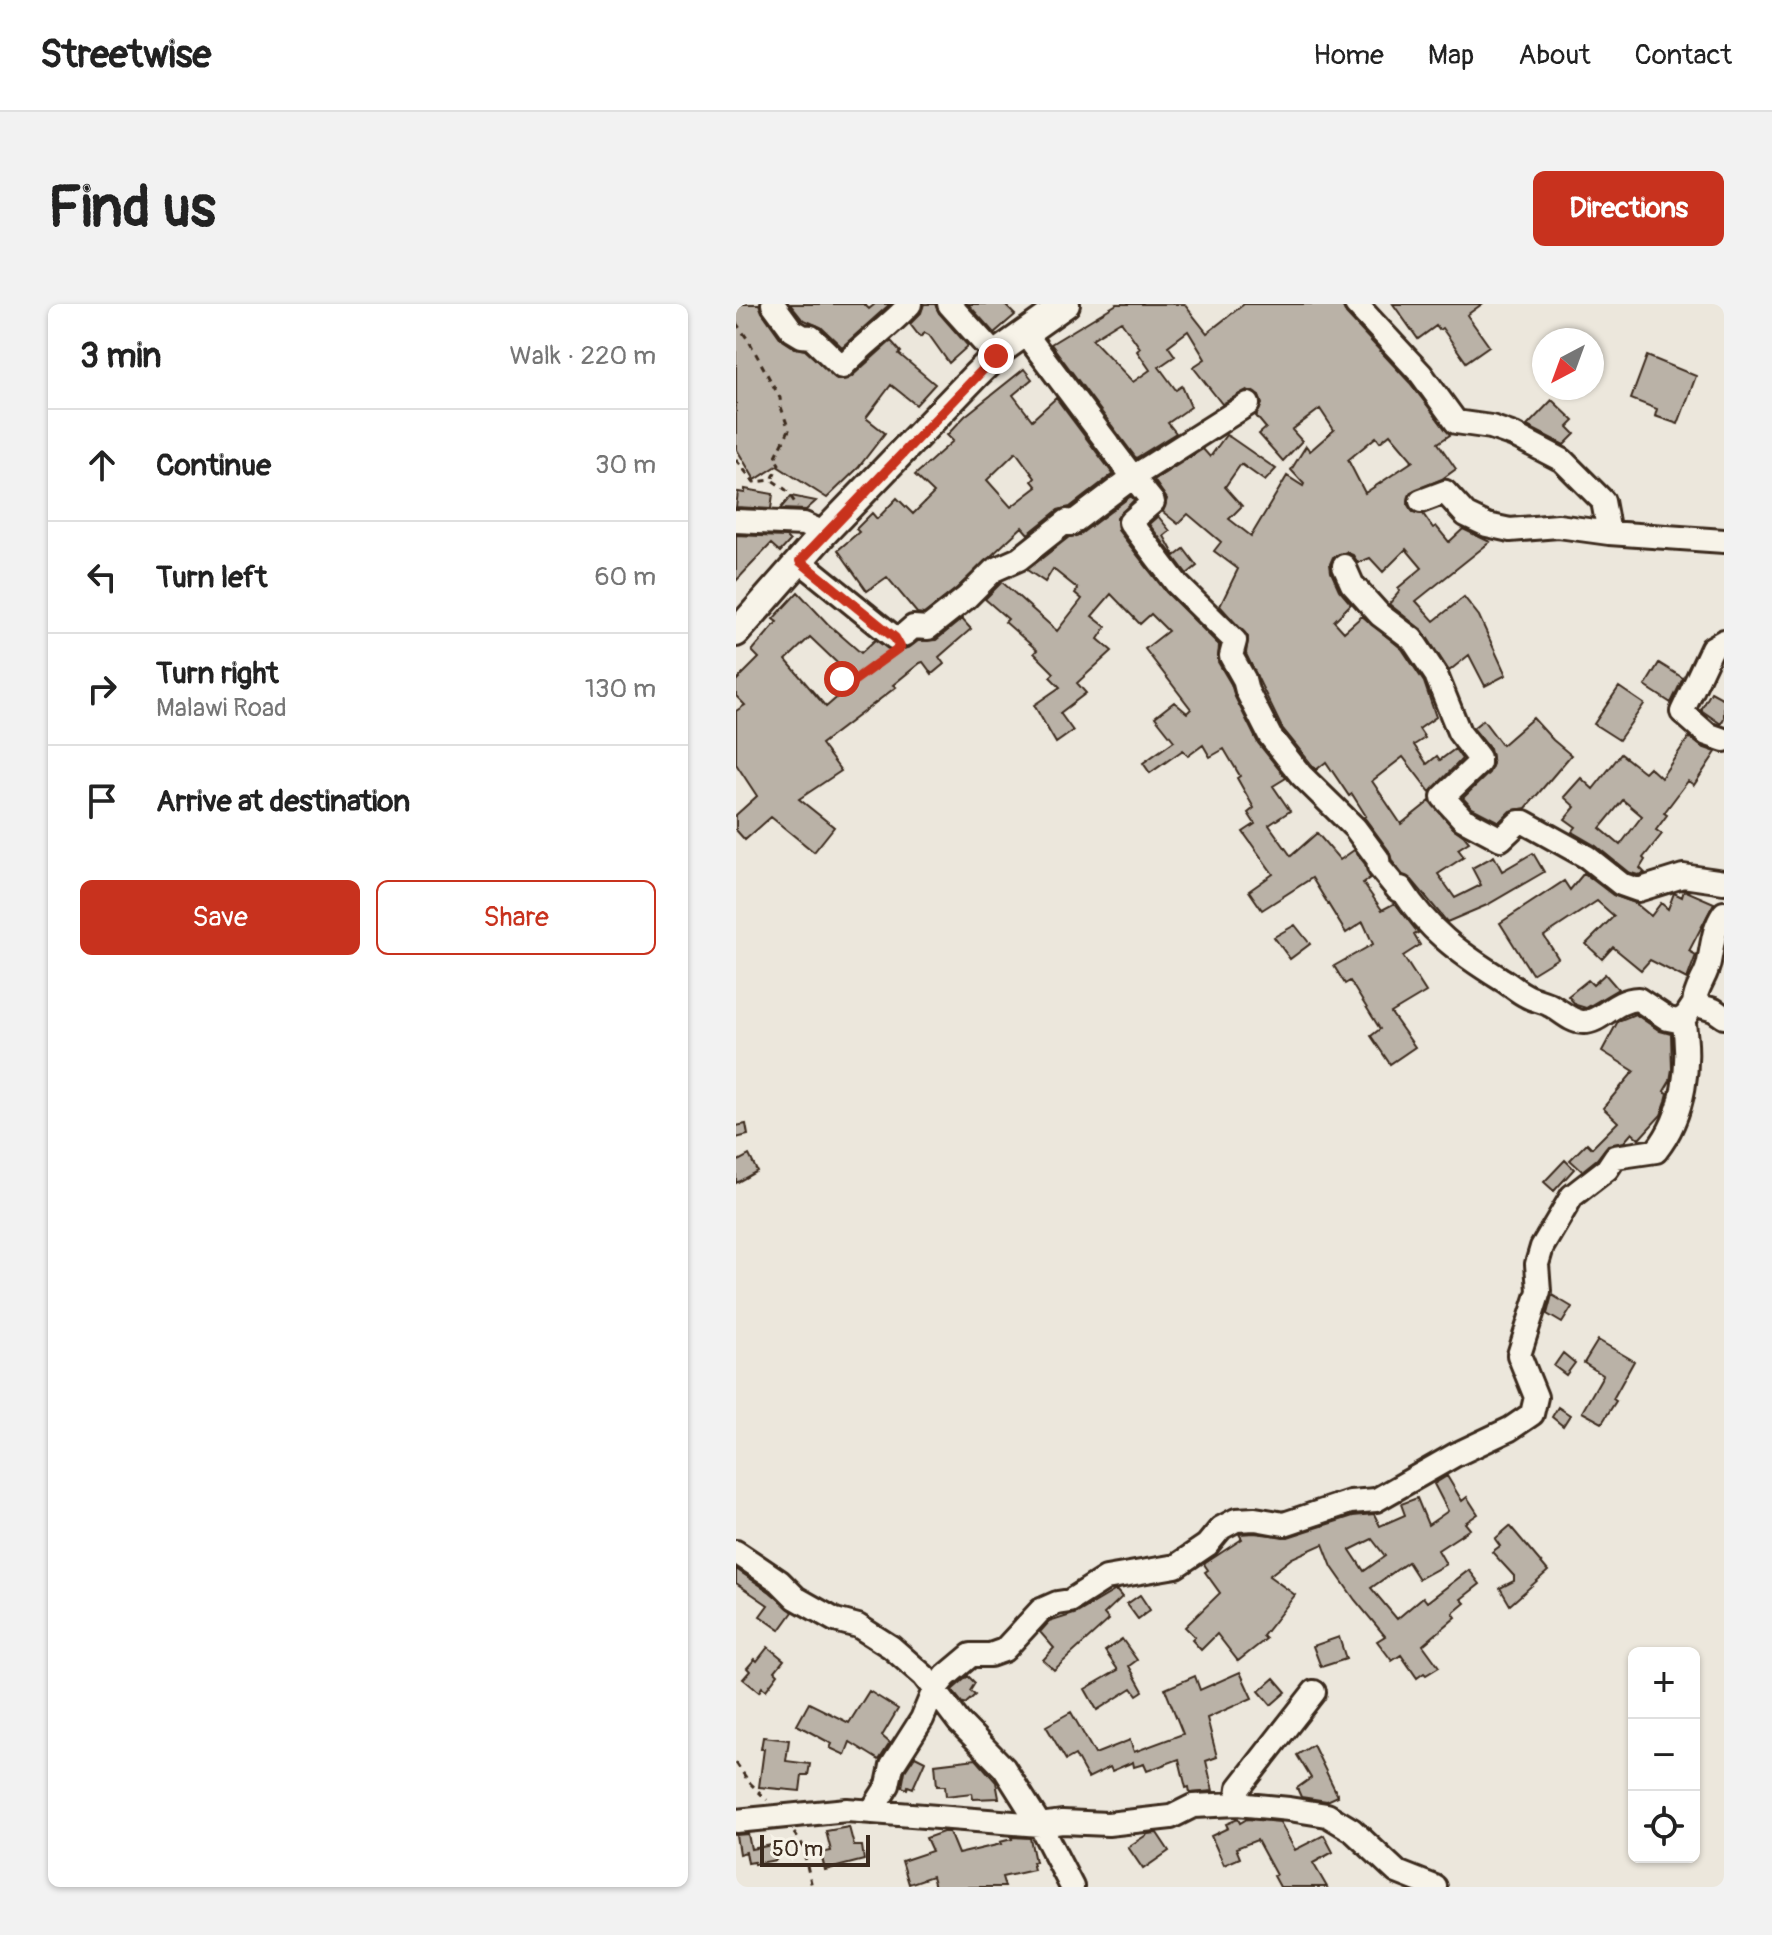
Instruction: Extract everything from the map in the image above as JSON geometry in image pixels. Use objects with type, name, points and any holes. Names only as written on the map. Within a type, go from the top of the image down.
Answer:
[{"type":"main road","points":[[736,633],[800,561],[814,528],[996,356],[1066,304]]},
{"type":"street","points":[[773,304],[792,330],[811,337],[842,367],[910,304]]},
{"type":"street","points":[[949,304],[996,356]]},
{"type":"street","points":[[1356,304],[1421,374],[1456,422],[1491,427],[1514,435],[1562,460],[1603,501],[1609,533]]},
{"type":"street","points":[[1025,333],[1153,502],[1130,522],[1177,584],[1235,641],[1231,656],[1270,736],[1301,775],[1355,828],[1378,859],[1379,867],[1398,890],[1401,888],[1430,925],[1469,960],[1526,996],[1548,1003],[1576,1021],[1584,1023],[1593,1020],[1621,1001],[1638,999],[1668,1019],[1678,1021],[1688,1011],[1714,1010],[1724,1017]]},
{"type":"street","points":[[800,561],[895,638],[913,627],[928,628],[966,598],[994,570],[1019,559],[1067,521],[1071,524],[1133,477],[1248,404]]},
{"type":"street","points":[[1421,501],[1445,492],[1466,515],[1487,525],[1510,530],[1558,526],[1724,541]]},
{"type":"street","points":[[736,521],[814,528]]},
{"type":"street","points":[[1344,566],[1352,584],[1380,615],[1412,639],[1436,675],[1459,732],[1479,758],[1479,763],[1443,797],[1463,819],[1501,839],[1519,822],[1524,822],[1587,857],[1621,884],[1638,890],[1683,876],[1724,882]]},
{"type":"street","points":[[1724,641],[1712,648],[1682,712],[1707,734],[1724,740]]},
{"type":"street","points":[[871,1812],[888,1785],[892,1766],[922,1719],[934,1690],[971,1655],[990,1655],[1004,1650],[1041,1610],[1070,1601],[1106,1578],[1176,1566],[1207,1545],[1221,1528],[1236,1520],[1255,1519],[1284,1524],[1350,1502],[1376,1500],[1455,1455],[1510,1429],[1532,1414],[1536,1397],[1519,1355],[1539,1291],[1537,1264],[1542,1247],[1572,1196],[1607,1169],[1615,1157],[1656,1151],[1669,1136],[1687,1072],[1688,1011],[1709,964],[1715,927],[1724,913]]},
{"type":"street","points":[[736,1552],[779,1581],[796,1598],[835,1620],[858,1626],[891,1647],[924,1676],[959,1722],[1004,1768],[1040,1825],[1072,1887]]},
{"type":"street","points":[[1237,1804],[1239,1788],[1314,1692]]},
{"type":"street","points":[[736,1821],[847,1810],[1040,1825],[1062,1822],[1108,1824],[1171,1817],[1193,1806],[1237,1804],[1327,1815],[1352,1830],[1397,1872],[1435,1887]]},
{"type":"path","points":[[736,323],[780,398],[789,430],[775,458],[779,464],[772,480]]},
{"type":"path","points":[[736,460],[754,482],[772,480],[786,490],[814,528]]},
{"type":"path","points":[[834,687],[842,679],[852,682],[893,653],[900,647],[895,638]]},
{"type":"building","points":[[736,304],[759,304],[781,339],[805,350],[838,380],[851,377],[891,341],[901,352],[899,354],[935,384],[916,405],[891,385],[866,418],[885,433],[858,468],[827,498],[777,466],[755,480],[736,448]]},
{"type":"building","points":[[790,304],[864,304],[869,309],[875,304],[890,304],[842,347],[821,327],[802,319]]},
{"type":"building","points":[[924,304],[935,304],[939,313],[968,346],[949,363],[929,335],[925,333],[920,337],[910,324],[921,313]]},
{"type":"building","points":[[968,304],[1004,304],[1015,315],[994,333]]},
{"type":"building","points":[[1117,304],[1184,304],[1207,333],[1244,304],[1342,304],[1346,314],[1410,383],[1450,435],[1438,443],[1456,469],[1442,479],[1411,492],[1408,505],[1413,512],[1423,514],[1449,542],[1463,529],[1490,542],[1416,601],[1434,621],[1464,597],[1479,616],[1506,675],[1485,686],[1469,655],[1449,671],[1423,631],[1389,604],[1400,591],[1398,588],[1422,568],[1406,549],[1383,572],[1370,558],[1358,563],[1353,555],[1346,552],[1333,557],[1331,572],[1339,590],[1351,604],[1334,621],[1344,632],[1362,616],[1402,649],[1424,682],[1436,717],[1419,729],[1425,738],[1414,745],[1427,764],[1437,756],[1440,760],[1455,749],[1462,759],[1430,792],[1403,757],[1372,781],[1401,824],[1430,801],[1469,842],[1458,849],[1464,857],[1438,874],[1455,898],[1481,885],[1472,868],[1494,856],[1502,871],[1533,853],[1544,872],[1487,905],[1447,922],[1392,861],[1389,851],[1364,817],[1352,794],[1349,796],[1326,762],[1316,770],[1282,728],[1246,654],[1248,637],[1220,606],[1238,569],[1214,551],[1221,542],[1188,514],[1178,524],[1163,512],[1167,499],[1154,480],[1203,449],[1210,457],[1226,435],[1276,469],[1265,481],[1241,464],[1225,487],[1242,506],[1229,519],[1251,536],[1287,476],[1303,486],[1291,470],[1306,446],[1310,451],[1334,430],[1320,409],[1292,430],[1302,441],[1283,461],[1259,434],[1266,428],[1256,416],[1262,404],[1259,396],[1247,390],[1222,404],[1193,367],[1205,359],[1188,331],[1168,346],[1175,356],[1159,367],[1176,390],[1182,386],[1191,407],[1168,423],[1176,433],[1136,458],[1051,344]],"holes":[[[1121,321],[1140,348],[1137,351],[1150,370],[1133,382],[1092,339]],[[1390,434],[1413,461],[1365,493],[1348,460],[1376,437],[1380,442]]]},
{"type":"building","points":[[1393,304],[1482,304],[1467,315],[1489,346],[1466,362],[1442,328],[1439,330],[1436,326],[1418,339]]},
{"type":"building","points":[[1647,356],[1696,376],[1678,424],[1655,416],[1657,409],[1631,399]]},
{"type":"building","points":[[1024,369],[1032,379],[1013,395],[1032,420],[1056,398],[1113,474],[1028,534],[1022,527],[957,588],[924,614],[917,613],[887,577],[867,591],[838,550],[859,532],[856,529],[872,513],[877,519],[897,498],[913,514],[934,493],[915,475],[953,441],[947,435],[965,416]],"holes":[[[1016,452],[1035,478],[1032,481],[1037,487],[1011,507],[987,480]]]},
{"type":"building","points":[[1552,400],[1574,421],[1568,427],[1575,434],[1564,445],[1527,426]]},
{"type":"building","points":[[745,489],[773,494],[771,509],[736,507],[738,492],[745,493]]},
{"type":"building","points":[[791,496],[816,501],[806,510],[780,509]]},
{"type":"building","points":[[1131,496],[1134,500],[1117,518],[1118,530],[1166,592],[1219,645],[1218,662],[1258,743],[1286,778],[1273,786],[1290,811],[1269,825],[1291,856],[1317,833],[1340,860],[1354,850],[1365,864],[1370,878],[1363,883],[1382,910],[1395,903],[1418,933],[1414,935],[1420,945],[1403,956],[1426,992],[1391,1013],[1415,1047],[1390,1064],[1371,1036],[1380,1029],[1350,981],[1345,984],[1334,966],[1373,944],[1363,922],[1346,933],[1312,878],[1262,910],[1249,891],[1273,874],[1243,832],[1255,824],[1248,813],[1254,808],[1224,749],[1210,757],[1203,745],[1188,756],[1183,750],[1150,773],[1143,763],[1174,741],[1155,717],[1174,702],[1187,713],[1191,709],[1145,649],[1168,631],[1151,614],[1140,624],[1111,594],[1092,616],[1106,627],[1098,639],[1112,651],[1077,683],[1086,693],[1060,713],[1073,731],[1056,743],[1034,705],[1060,687],[1050,677],[1054,673],[1034,653],[1037,650],[1005,622],[1008,619],[985,599],[1002,582],[1057,631],[1082,599],[1075,593],[1078,589],[1053,569],[1045,582],[1027,570],[1069,537],[1079,535]]},
{"type":"building","points":[[1158,516],[1170,531],[1164,536],[1175,556],[1184,549],[1197,566],[1187,574],[1149,524]]},
{"type":"building","points":[[736,535],[786,537],[790,541],[780,552],[771,544],[736,581]]},
{"type":"building","points":[[798,592],[861,653],[875,640],[894,652],[918,641],[936,640],[962,619],[971,629],[939,657],[944,664],[932,674],[923,662],[920,663],[893,685],[896,687],[821,744],[841,771],[799,799],[834,827],[814,852],[771,817],[745,840],[736,830],[736,815],[757,796],[736,764],[736,711],[745,705],[736,696],[736,681],[759,658],[752,651],[777,622],[773,619]],"holes":[[[810,637],[856,681],[826,707],[786,660]]]},
{"type":"building","points":[[1659,663],[1683,678],[1671,703],[1645,686]]},
{"type":"building","points":[[1619,687],[1644,704],[1619,740],[1594,724]]},
{"type":"building","points":[[1711,692],[1724,699],[1721,724],[1701,710]]},
{"type":"building","points":[[1533,718],[1571,755],[1526,808],[1510,811],[1499,822],[1472,808],[1463,798],[1489,773],[1493,764],[1490,749],[1473,728],[1483,720],[1502,745]]},
{"type":"building","points":[[1689,737],[1702,747],[1716,752],[1694,785],[1688,781],[1664,813],[1667,815],[1656,830],[1662,834],[1643,858],[1645,860],[1640,868],[1645,873],[1638,875],[1628,872],[1596,846],[1572,832],[1576,827],[1565,819],[1575,807],[1564,797],[1581,778],[1593,789],[1621,754],[1644,772],[1649,767],[1661,778]],"holes":[[[1623,800],[1642,816],[1620,845],[1600,828]]]},
{"type":"building","points":[[1584,873],[1613,895],[1635,903],[1651,916],[1661,903],[1668,909],[1674,893],[1682,897],[1684,890],[1714,903],[1689,951],[1696,955],[1687,979],[1650,960],[1641,970],[1613,947],[1602,959],[1586,944],[1614,916],[1597,901],[1544,936],[1558,958],[1532,974],[1500,923],[1564,881],[1570,890]]},
{"type":"building","points":[[1295,925],[1310,944],[1290,959],[1274,937]]},
{"type":"building","points":[[1605,974],[1618,989],[1586,1008],[1576,1005],[1568,996],[1588,980],[1593,985]]},
{"type":"building","points":[[1635,1014],[1660,1031],[1671,1034],[1672,1069],[1664,1091],[1668,1093],[1666,1101],[1661,1115],[1639,1139],[1632,1133],[1624,1142],[1608,1145],[1582,1171],[1570,1160],[1587,1143],[1592,1148],[1618,1122],[1603,1108],[1634,1071],[1602,1051],[1618,1021]]},
{"type":"building","points":[[746,1124],[748,1135],[736,1138],[736,1126]]},
{"type":"building","points":[[749,1155],[757,1171],[736,1183],[736,1162]]},
{"type":"building","points":[[1565,1160],[1574,1169],[1554,1191],[1544,1182]]},
{"type":"building","points":[[1552,1295],[1572,1307],[1562,1323],[1547,1314]]},
{"type":"building","points":[[1598,1340],[1634,1361],[1602,1423],[1582,1412],[1603,1375],[1584,1363]]},
{"type":"building","points":[[1563,1353],[1575,1363],[1566,1375],[1554,1366]]},
{"type":"building","points":[[1558,1407],[1570,1415],[1563,1426],[1552,1417]]},
{"type":"building","points":[[1447,1476],[1462,1501],[1467,1497],[1478,1514],[1465,1523],[1470,1529],[1438,1550],[1446,1564],[1419,1579],[1408,1562],[1371,1588],[1397,1619],[1423,1597],[1427,1602],[1469,1570],[1480,1584],[1461,1599],[1465,1603],[1453,1613],[1456,1617],[1423,1645],[1439,1667],[1417,1678],[1401,1655],[1392,1661],[1377,1641],[1385,1636],[1332,1567],[1323,1544],[1292,1558],[1269,1576],[1295,1595],[1263,1636],[1266,1639],[1238,1661],[1217,1634],[1201,1650],[1192,1640],[1195,1637],[1185,1627],[1220,1593],[1205,1572],[1208,1570],[1204,1564],[1242,1539],[1239,1534],[1288,1537],[1353,1516],[1374,1514],[1380,1526],[1405,1515],[1401,1504],[1417,1498],[1428,1525],[1448,1511],[1434,1484]],"holes":[[[1372,1539],[1385,1556],[1364,1571],[1350,1550]]]},
{"type":"building","points":[[1510,1526],[1548,1571],[1510,1605],[1500,1588],[1514,1581],[1514,1576],[1492,1552],[1500,1546],[1495,1539]]},
{"type":"building","points":[[736,1569],[793,1612],[780,1630],[760,1616],[768,1605],[736,1583]]},
{"type":"building","points":[[1116,1590],[1122,1597],[1104,1614],[1109,1620],[1054,1670],[1043,1660],[1054,1648],[1040,1632],[1049,1622],[1077,1613]]},
{"type":"building","points":[[1140,1595],[1150,1610],[1138,1619],[1127,1604]]},
{"type":"building","points":[[1339,1637],[1346,1659],[1321,1667],[1313,1646]]},
{"type":"building","points":[[1122,1639],[1137,1660],[1129,1666],[1143,1691],[1137,1695],[1132,1688],[1097,1710],[1085,1689],[1118,1670],[1105,1651]]},
{"type":"building","points":[[768,1647],[784,1660],[766,1690],[762,1687],[759,1692],[743,1679],[750,1671],[747,1668]]},
{"type":"building","points":[[1240,1672],[1252,1698],[1207,1718],[1217,1757],[1206,1761],[1213,1791],[1190,1793],[1179,1759],[1147,1771],[1144,1764],[1134,1767],[1133,1762],[1112,1771],[1110,1767],[1088,1778],[1075,1755],[1066,1760],[1046,1726],[1071,1712],[1095,1754],[1130,1740],[1134,1752],[1183,1734],[1165,1689],[1195,1676],[1200,1690]]},
{"type":"building","points":[[968,1676],[975,1683],[970,1691],[975,1695],[964,1705],[952,1690]]},
{"type":"building","points":[[1274,1678],[1286,1692],[1271,1705],[1259,1691]]},
{"type":"building","points":[[869,1691],[898,1709],[882,1736],[890,1743],[879,1760],[850,1742],[845,1755],[830,1748],[832,1744],[797,1725],[809,1703],[849,1723]]},
{"type":"building","points":[[763,1737],[789,1740],[786,1761],[810,1764],[808,1775],[802,1775],[800,1791],[759,1787]]},
{"type":"building","points":[[1313,1745],[1338,1796],[1327,1801],[1301,1797],[1297,1788],[1311,1778],[1297,1755]]},
{"type":"building","points":[[915,1756],[925,1761],[913,1788],[908,1786],[907,1789],[902,1787],[905,1771]]},
{"type":"building","points":[[976,1759],[996,1782],[999,1798],[973,1799],[972,1793],[946,1796],[945,1786],[937,1786],[935,1764]]},
{"type":"building","points":[[1238,1819],[1240,1823],[1247,1819],[1280,1822],[1295,1850],[1324,1835],[1333,1852],[1313,1863],[1327,1887],[1280,1887],[1257,1840],[1236,1848],[1240,1858],[1224,1865],[1211,1836]]},
{"type":"building","points":[[849,1827],[854,1846],[862,1846],[864,1860],[825,1870],[821,1853],[831,1851],[826,1831]]},
{"type":"building","points":[[949,1832],[958,1854],[1001,1844],[1011,1837],[1030,1838],[1034,1870],[1002,1877],[1005,1887],[935,1887],[932,1876],[909,1884],[902,1861],[932,1851],[926,1838]]},
{"type":"building","points":[[1157,1833],[1169,1851],[1143,1869],[1128,1847],[1148,1834]]},
{"type":"building","points":[[748,1834],[751,1849],[772,1845],[776,1860],[748,1863],[746,1852],[739,1854],[736,1835]]},
{"type":"route","points":[[842,679],[852,682],[900,647],[895,638],[800,561],[996,356]]}]
